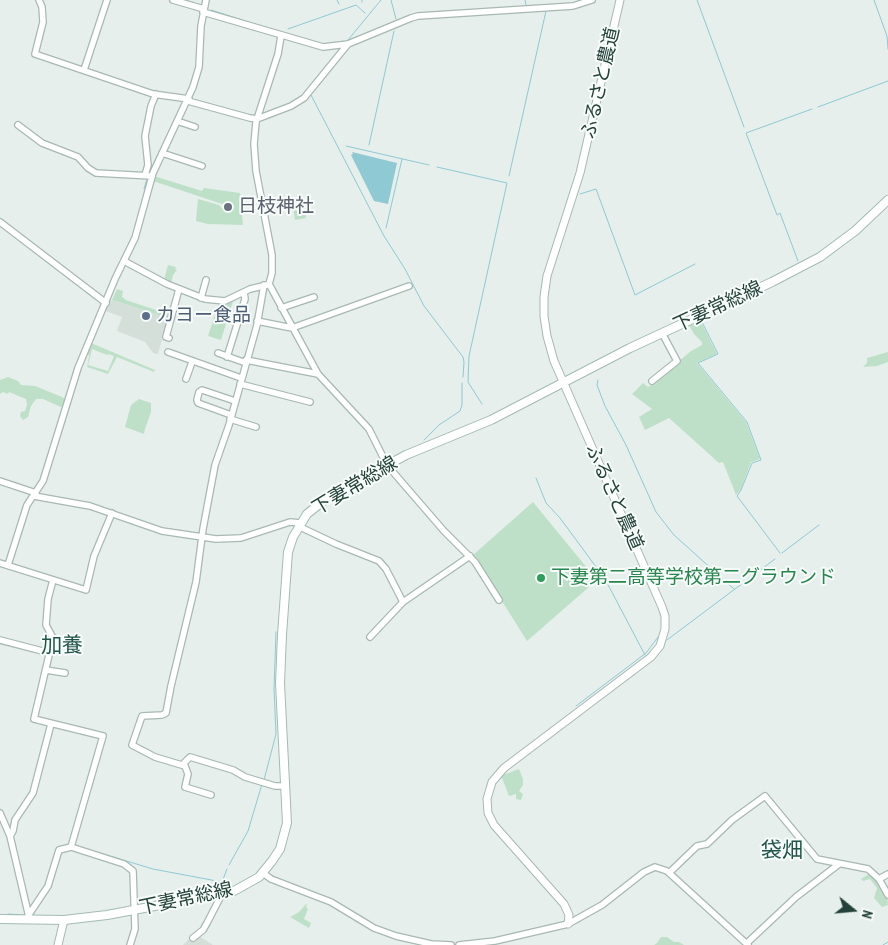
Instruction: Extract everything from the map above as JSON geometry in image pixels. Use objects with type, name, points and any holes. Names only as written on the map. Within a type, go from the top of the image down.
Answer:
[{"type":"main road","name":"下妻常総線","points":[[0,919],[64,920],[102,916],[234,891],[263,873],[280,849],[288,816],[282,719],[281,658],[288,557],[291,543],[310,511],[320,503],[388,465],[434,442],[477,427],[662,333],[772,282],[820,256],[855,231],[888,200]]},
{"type":"street","points":[[39,0],[42,7],[43,22],[35,54],[156,94],[188,100],[250,118],[258,119],[292,106],[304,98],[348,44]]},
{"type":"street","points":[[84,70],[107,0]]},
{"type":"street","points":[[173,0],[180,3],[184,1],[204,10],[281,36],[323,47],[348,44],[418,16],[574,6],[592,0]]},
{"type":"street","points":[[148,176],[162,153],[188,100],[199,67],[206,0]]},
{"type":"street","name":"ふるさと農道","points":[[568,924],[569,915],[564,904],[492,821],[487,802],[493,779],[504,768],[651,657],[662,640],[665,622],[662,607],[552,354],[547,336],[544,310],[546,282],[580,173],[620,0]]},
{"type":"street","points":[[211,795],[185,787],[188,771],[186,766],[155,757],[132,745],[142,716],[166,713],[196,582],[215,465],[231,417],[266,285],[272,273],[272,255],[254,154],[258,119],[278,54],[281,36]]},
{"type":"street","points":[[8,565],[24,512],[43,481],[75,376],[138,231],[148,176],[145,136],[151,106],[156,94]]},
{"type":"street","points":[[177,121],[195,127]]},
{"type":"street","points":[[18,125],[42,143],[78,157],[88,168],[96,173],[148,176]]},
{"type":"street","points":[[162,153],[202,166]]},
{"type":"street","points":[[0,222],[106,303]]},
{"type":"street","points":[[124,261],[201,298],[225,300],[250,289],[266,285]]},
{"type":"street","points":[[201,298],[206,280]]},
{"type":"street","points":[[266,285],[318,374],[369,430],[388,465],[444,531],[470,556],[499,600]]},
{"type":"street","points":[[257,322],[292,328],[409,286]]},
{"type":"street","points":[[169,338],[166,337],[179,289]]},
{"type":"street","points":[[227,356],[245,299],[244,292]]},
{"type":"street","points":[[281,308],[314,297]]},
{"type":"street","points":[[652,381],[677,361],[662,333]]},
{"type":"street","points":[[168,352],[241,381],[310,402]]},
{"type":"street","points":[[218,354],[246,362],[318,374]]},
{"type":"street","points":[[186,379],[192,362]]},
{"type":"street","points":[[235,401],[202,390],[199,392],[196,400],[198,403],[256,427]]},
{"type":"street","points":[[0,481],[64,503],[90,506],[162,531],[202,537],[230,540],[290,522],[300,525],[336,544],[380,561],[386,568],[403,602]]},
{"type":"street","points":[[0,563],[86,590],[94,556],[112,513]]},
{"type":"street","points":[[370,637],[403,602],[470,556]]},
{"type":"street","points":[[53,580],[48,599],[46,625],[53,638],[34,719],[103,736],[71,847]]},
{"type":"street","points":[[0,640],[50,653]]},
{"type":"street","points":[[46,670],[65,672]]},
{"type":"street","points":[[10,836],[14,832],[15,820],[34,793],[51,724]]},
{"type":"street","points":[[182,765],[190,757],[229,768],[240,775],[275,786],[286,786]]},
{"type":"street","points":[[669,873],[697,846],[707,844],[732,820],[765,796],[817,859],[868,869],[879,879],[888,895]]},
{"type":"street","points":[[0,813],[10,836],[29,918]]},
{"type":"street","points":[[29,918],[48,886],[59,850],[71,847],[132,868],[134,877],[135,929],[130,945]]},
{"type":"street","points":[[459,945],[494,941],[568,924],[602,905],[655,866],[669,873],[747,944],[796,897],[840,864]]},
{"type":"street","points":[[263,873],[271,879],[331,902],[359,920],[388,933],[413,941],[451,945]]},
{"type":"street","points":[[879,879],[888,874]]},
{"type":"street","points":[[192,938],[207,924],[222,894]]},
{"type":"street","points":[[58,945],[64,920]]},
{"type":"shaded area","points":[[108,299],[168,318],[158,354],[153,353],[145,342],[117,331],[122,317],[103,310]]},
{"type":"shaded area","points":[[199,936],[213,945],[183,945],[191,937]]},
{"type":"green space","points":[[154,176],[202,191],[204,188],[240,193],[243,225],[208,224],[196,221],[198,199],[219,205],[222,208],[227,209],[228,206],[153,181]]},
{"type":"green space","points":[[307,206],[304,211],[306,218],[295,220],[293,208]]},
{"type":"green space","points":[[168,265],[176,267],[175,269],[177,270],[173,275],[171,284],[164,280]]},
{"type":"green space","points":[[117,289],[123,291],[122,297],[126,300],[165,313],[166,307],[156,303],[170,308],[168,318],[112,300]]},
{"type":"green space","points":[[234,298],[221,340],[208,336],[219,302]]},
{"type":"green space","points":[[700,320],[717,354],[697,363],[746,422],[760,459],[751,462],[741,489],[736,495],[723,462],[719,463],[669,418],[645,430],[639,417],[652,409],[632,394],[643,383],[648,387],[651,385],[691,351],[702,345],[702,342],[689,325]]},
{"type":"green space","points":[[91,343],[155,370],[154,372],[117,357],[108,374],[87,367],[89,356],[87,352]],"holes":[[[92,349],[114,356],[108,371],[88,365]]]},
{"type":"green space","points":[[888,352],[888,362],[877,366],[863,367],[867,363],[867,358]]},
{"type":"green space","points":[[8,377],[18,381],[21,385],[35,386],[62,397],[65,399],[64,406],[61,407],[43,399],[36,399],[31,406],[28,417],[23,420],[20,416],[21,412],[25,411],[26,399],[9,392],[8,394],[3,392],[0,394],[0,380]]},
{"type":"green space","points":[[139,399],[151,403],[151,412],[144,434],[125,427],[131,405]]},
{"type":"green space","name":"下妻第二高等学校第二グラウンド","points":[[533,502],[597,580],[527,641],[473,555]]},
{"type":"green space","points":[[519,769],[523,779],[523,785],[519,791],[523,794],[521,800],[516,799],[516,794],[509,796],[502,778],[503,775]]},
{"type":"green space","points":[[869,874],[877,880],[887,896],[888,905],[882,907],[874,898],[877,888],[870,879],[863,881],[861,879]]},
{"type":"green space","points":[[306,904],[308,909],[304,919],[311,923],[309,928],[290,917],[299,912]]},
{"type":"green space","points":[[661,937],[667,937],[674,942],[684,945],[654,945]]},
{"type":"water","points":[[352,152],[397,163],[388,204],[374,201],[351,155],[353,154]]},
{"type":"waterway","points":[[337,0],[339,4]]},
{"type":"waterway","points":[[348,40],[381,0]]},
{"type":"waterway","points":[[391,0],[396,19]]},
{"type":"waterway","points":[[525,0],[526,5]]},
{"type":"waterway","points":[[697,0],[744,127]]},
{"type":"waterway","points":[[874,0],[887,36],[888,49]]},
{"type":"waterway","points":[[288,29],[356,5],[365,13]]},
{"type":"waterway","points":[[211,10],[277,31]]},
{"type":"waterway","points":[[509,176],[546,11]]},
{"type":"waterway","points":[[369,145],[394,31]]},
{"type":"waterway","points":[[818,107],[888,81]]},
{"type":"waterway","points":[[305,92],[311,85]]},
{"type":"waterway","points":[[294,101],[303,95]]},
{"type":"waterway","points":[[311,95],[384,236],[405,269],[424,306],[463,357],[463,377]]},
{"type":"waterway","points":[[268,112],[290,103]]},
{"type":"waterway","points":[[149,173],[182,104]]},
{"type":"waterway","points":[[798,261],[780,213],[777,215],[746,133],[812,109]]},
{"type":"waterway","points":[[346,146],[429,165]]},
{"type":"waterway","points":[[386,228],[402,159]]},
{"type":"waterway","points":[[437,167],[507,183],[469,356],[468,382],[482,404]]},
{"type":"waterway","points":[[144,189],[147,179]]},
{"type":"waterway","points":[[580,194],[596,189],[635,295],[695,264]]},
{"type":"waterway","points":[[701,320],[718,354],[698,363],[747,422],[761,460],[752,463],[737,496],[780,553]]},
{"type":"waterway","points":[[598,380],[597,385],[605,406],[626,445],[656,512],[674,535],[734,589]]},
{"type":"waterway","points":[[424,440],[439,425],[460,411],[462,405],[462,383]]},
{"type":"waterway","points":[[536,478],[546,503],[560,518],[605,579],[645,655]]},
{"type":"waterway","points":[[782,553],[819,525]]},
{"type":"waterway","points":[[667,640],[775,559]]},
{"type":"waterway","points":[[264,780],[276,734],[274,689],[276,632]]},
{"type":"waterway","points":[[576,706],[646,653],[658,637]]},
{"type":"waterway","points":[[229,865],[248,831],[262,784]]},
{"type":"waterway","points":[[100,853],[153,869],[222,882],[227,869]]},
{"type":"waterway","points":[[8,914],[24,915]]},
{"type":"waterway","points":[[883,945],[888,942]]},
{"type":"place","name":"日枝神社","points":[[228,207]]},
{"type":"place","name":"カヨー食品","points":[[146,316]]},
{"type":"place","name":"下妻第二高等学校第二グラウンド","points":[[541,578]]},
{"type":"district","name":"加養","points":[[62,646]]},
{"type":"district","name":"袋畑","points":[[782,851]]}]
